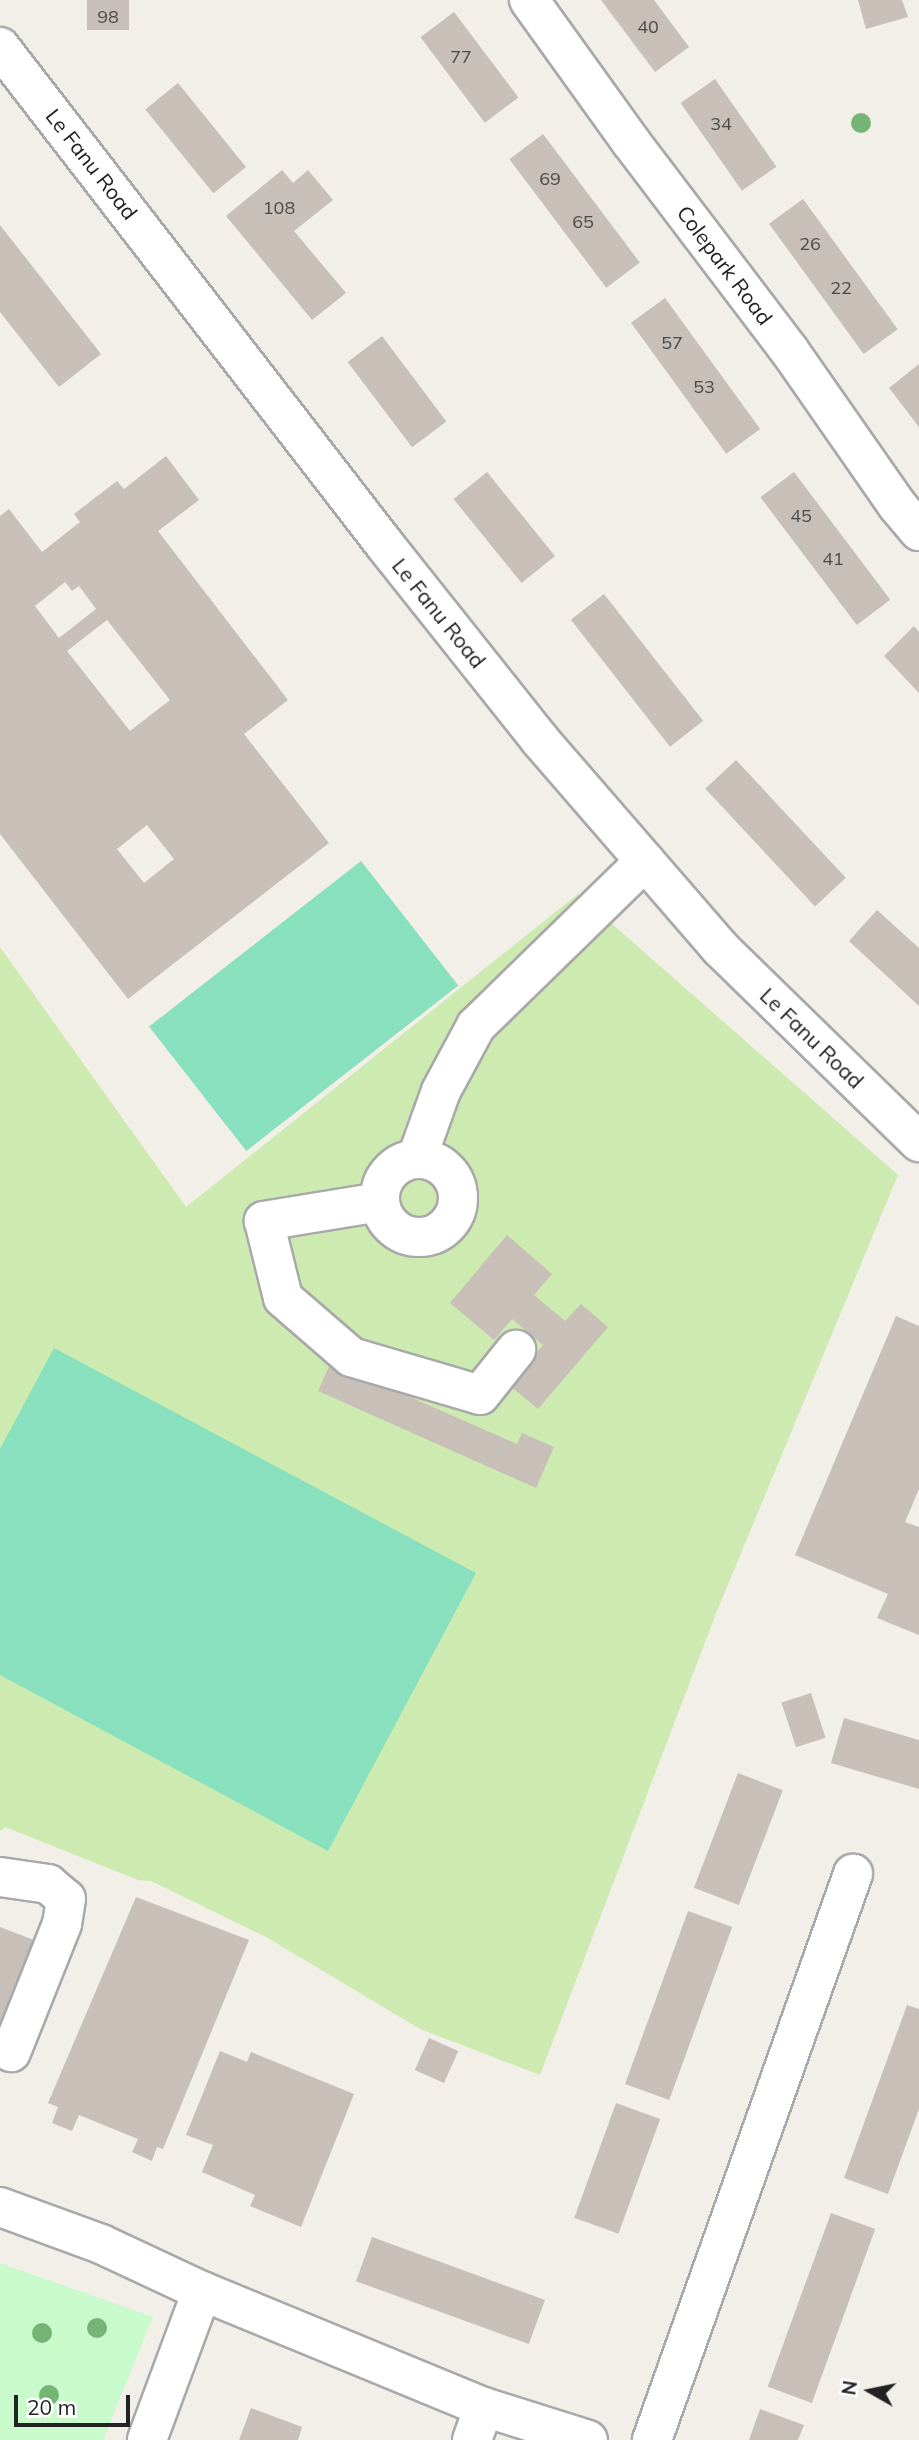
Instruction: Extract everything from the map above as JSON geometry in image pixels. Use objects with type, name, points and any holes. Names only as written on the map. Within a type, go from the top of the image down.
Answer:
[{"type":"street","name":"Colepark Road","points":[[529,0],[631,142],[789,350],[897,505],[919,531]]},
{"type":"street","name":"Le Fanu Road","points":[[0,47],[385,545],[540,740],[720,948],[919,1142]]},
{"type":"street","points":[[417,1158],[441,1091],[476,1026],[645,861]]},
{"type":"street","points":[[417,1158],[441,1165],[457,1185],[459,1197],[451,1222],[441,1232],[429,1237],[402,1234],[391,1226],[380,1202],[380,1189],[394,1168],[417,1158]]},
{"type":"street","points":[[380,1202],[264,1221],[283,1298],[351,1357],[480,1395],[516,1350]]},
{"type":"street","points":[[652,2440],[853,1874]]},
{"type":"street","points":[[0,1877],[48,1884],[66,1899],[62,1924],[11,2052]]},
{"type":"street","points":[[0,2207],[101,2244],[478,2423],[588,2440]]},
{"type":"street","points":[[147,2440],[202,2291]]},
{"type":"green space","points":[[361,861],[458,986],[246,1151],[149,1027]]},
{"type":"green space","points":[[578,894],[898,1175],[717,1611],[540,2075],[420,2029],[266,1937],[151,1881],[138,1880],[5,1827],[0,1831],[0,947],[186,1207]]},
{"type":"green space","points":[[54,1348],[476,1573],[328,1851],[0,1675],[0,1449]]},
{"type":"green space","points":[[0,2263],[153,2317],[103,2440],[0,2440]]},
{"type":"building","points":[[87,0],[129,0],[129,30],[87,30]]},
{"type":"building","points":[[601,0],[654,0],[689,47],[655,72]]},
{"type":"building","points":[[858,0],[902,0],[908,17],[866,29]]},
{"type":"building","points":[[454,12],[518,97],[485,123],[420,37]]},
{"type":"building","points":[[715,79],[776,167],[742,191],[681,103]]},
{"type":"building","points":[[178,83],[246,167],[213,193],[145,109]]},
{"type":"building","points":[[543,134],[640,263],[606,288],[509,159]]},
{"type":"building","points":[[282,170],[293,183],[308,170],[333,200],[294,231],[346,293],[312,320],[226,216]]},
{"type":"building","points":[[803,199],[898,329],[864,354],[769,224]]},
{"type":"building","points":[[0,225],[101,354],[59,387],[0,312]]},
{"type":"building","points":[[665,298],[760,429],[726,454],[631,323]]},
{"type":"building","points":[[382,336],[446,421],[412,447],[348,362]]},
{"type":"building","points":[[919,364],[919,427],[889,388]]},
{"type":"building","points":[[166,456],[199,500],[158,531],[288,700],[244,734],[329,843],[128,999],[0,834],[0,516],[9,509],[42,552],[80,522],[74,514],[117,481],[124,489]],"holes":[[[65,582],[72,591],[79,586],[96,609],[59,638],[35,606]],[[107,620],[170,700],[130,731],[67,651]],[[147,825],[174,859],[144,883],[117,849]]]},
{"type":"building","points":[[487,472],[555,556],[522,583],[454,499]]},
{"type":"building","points":[[794,472],[890,600],[857,625],[760,497]]},
{"type":"building","points":[[604,594],[703,721],[670,747],[571,620]]},
{"type":"building","points":[[914,626],[919,632],[919,693],[884,656]]},
{"type":"building","points":[[736,760],[846,878],[815,906],[705,789]]},
{"type":"building","points":[[877,910],[919,948],[919,1006],[849,941]]},
{"type":"building","points":[[507,1235],[552,1274],[534,1295],[565,1321],[581,1304],[608,1327],[538,1409],[509,1385],[543,1345],[512,1319],[494,1340],[450,1303]]},
{"type":"building","points":[[896,1316],[919,1326],[919,1489],[905,1522],[919,1527],[919,1635],[877,1618],[888,1594],[795,1555]]},
{"type":"building","points":[[331,1362],[517,1444],[522,1433],[554,1447],[536,1488],[318,1391]]},
{"type":"building","points":[[811,1693],[826,1738],[796,1747],[782,1703]]},
{"type":"building","points":[[844,1718],[919,1740],[919,1789],[831,1763]]},
{"type":"building","points":[[738,1773],[783,1790],[739,1905],[694,1888]]},
{"type":"building","points":[[136,1897],[249,1940],[163,2149],[157,2147],[152,2161],[132,2152],[138,2139],[79,2115],[72,2131],[52,2123],[58,2107],[48,2103]]},
{"type":"building","points":[[688,1911],[732,1927],[669,2100],[625,2084]]},
{"type":"building","points":[[0,1927],[34,1940],[0,2028]]},
{"type":"building","points":[[907,2005],[919,2009],[919,2109],[888,2194],[844,2178]]},
{"type":"building","points":[[429,2038],[458,2051],[444,2083],[415,2070]]},
{"type":"building","points":[[220,2051],[247,2062],[251,2052],[354,2094],[301,2227],[250,2206],[255,2195],[202,2172],[213,2145],[186,2135]]},
{"type":"building","points":[[616,2103],[660,2119],[618,2234],[574,2218]]},
{"type":"building","points":[[831,2213],[875,2229],[812,2403],[768,2387]]},
{"type":"building","points":[[372,2237],[545,2300],[529,2344],[356,2281]]},
{"type":"building","points":[[251,2408],[302,2427],[298,2440],[239,2440]]},
{"type":"building","points":[[760,2409],[804,2425],[798,2440],[749,2440]]}]
